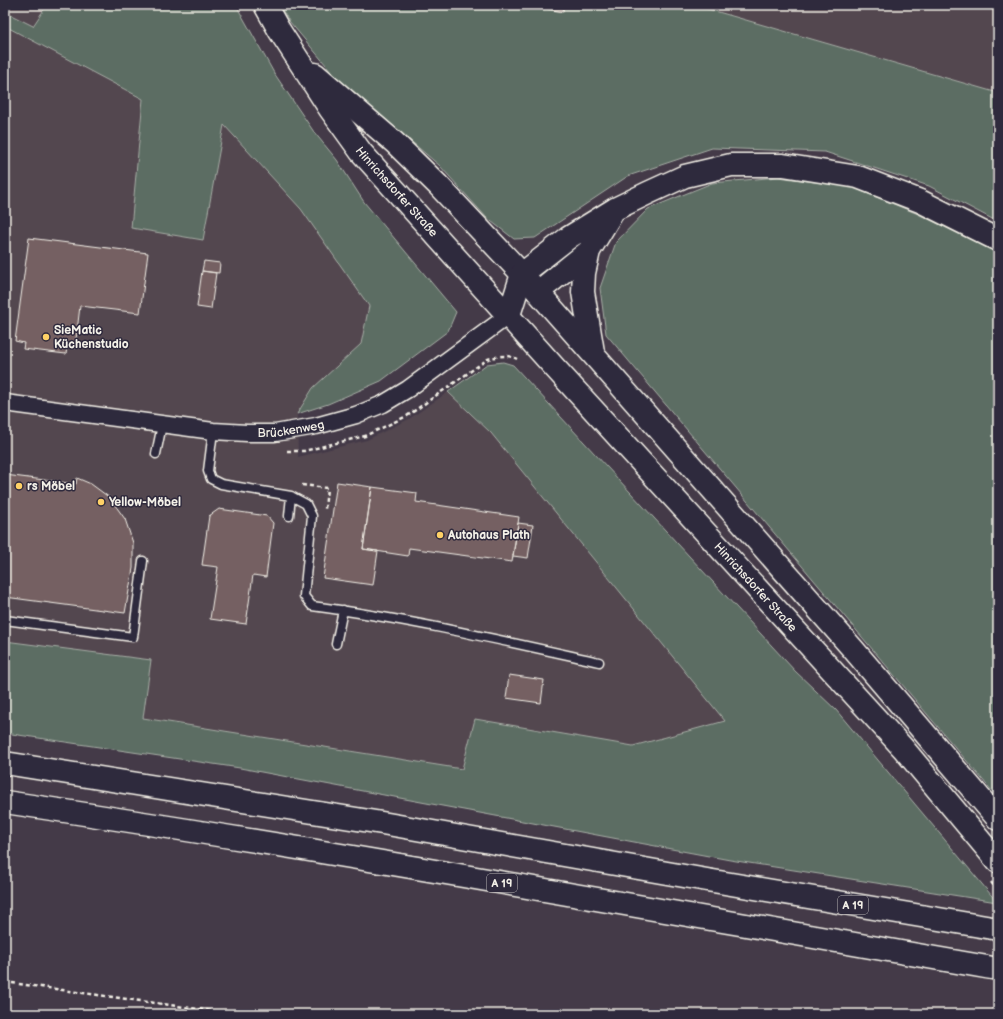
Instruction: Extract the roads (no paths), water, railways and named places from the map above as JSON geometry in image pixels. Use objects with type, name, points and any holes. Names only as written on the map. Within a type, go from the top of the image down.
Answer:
[{"type":"main road","name":"Hinrichsdorfer Straße","points":[[265,5],[297,59],[361,152],[902,748],[998,862]]},
{"type":"main road","name":"Hinrichsdorfer Straße","points":[[297,59],[365,117],[444,190],[522,274],[854,649],[998,819]]},
{"type":"main road","points":[[509,315],[522,274],[568,238],[614,209],[685,176],[731,165],[783,165],[858,177],[920,201],[998,240]]},
{"type":"main road","points":[[592,352],[583,292],[584,273],[589,251],[614,209]]},
{"type":"main road","name":"Brückenweg","points":[[509,315],[589,251]]},
{"type":"main road","name":"A 19","points":[[5,763],[382,823],[998,929]]},
{"type":"main road","name":"A 19","points":[[5,802],[95,815],[384,863],[998,969]]},
{"type":"street","name":"Brückenweg","points":[[5,403],[213,431],[275,433],[316,426],[356,415],[383,404],[408,389],[509,315]]},
{"type":"lane","points":[[156,454],[162,425]]},
{"type":"lane","points":[[213,431],[208,471],[211,480],[221,484],[291,496],[306,504],[312,516],[304,596],[312,606],[444,628],[599,662]]},
{"type":"lane","points":[[289,516],[291,496]]},
{"type":"lane","points":[[5,620],[133,637],[144,561]]},
{"type":"lane","points":[[336,644],[343,610]]},
{"type":"place","name":"SieMatic Küchenstudio","points":[[46,337]]},
{"type":"place","name":"rs Möbel","points":[[19,486]]},
{"type":"place","name":"Yellow-Möbel","points":[[101,502]]},
{"type":"place","name":"Autohaus Plath","points":[[440,535]]}]
